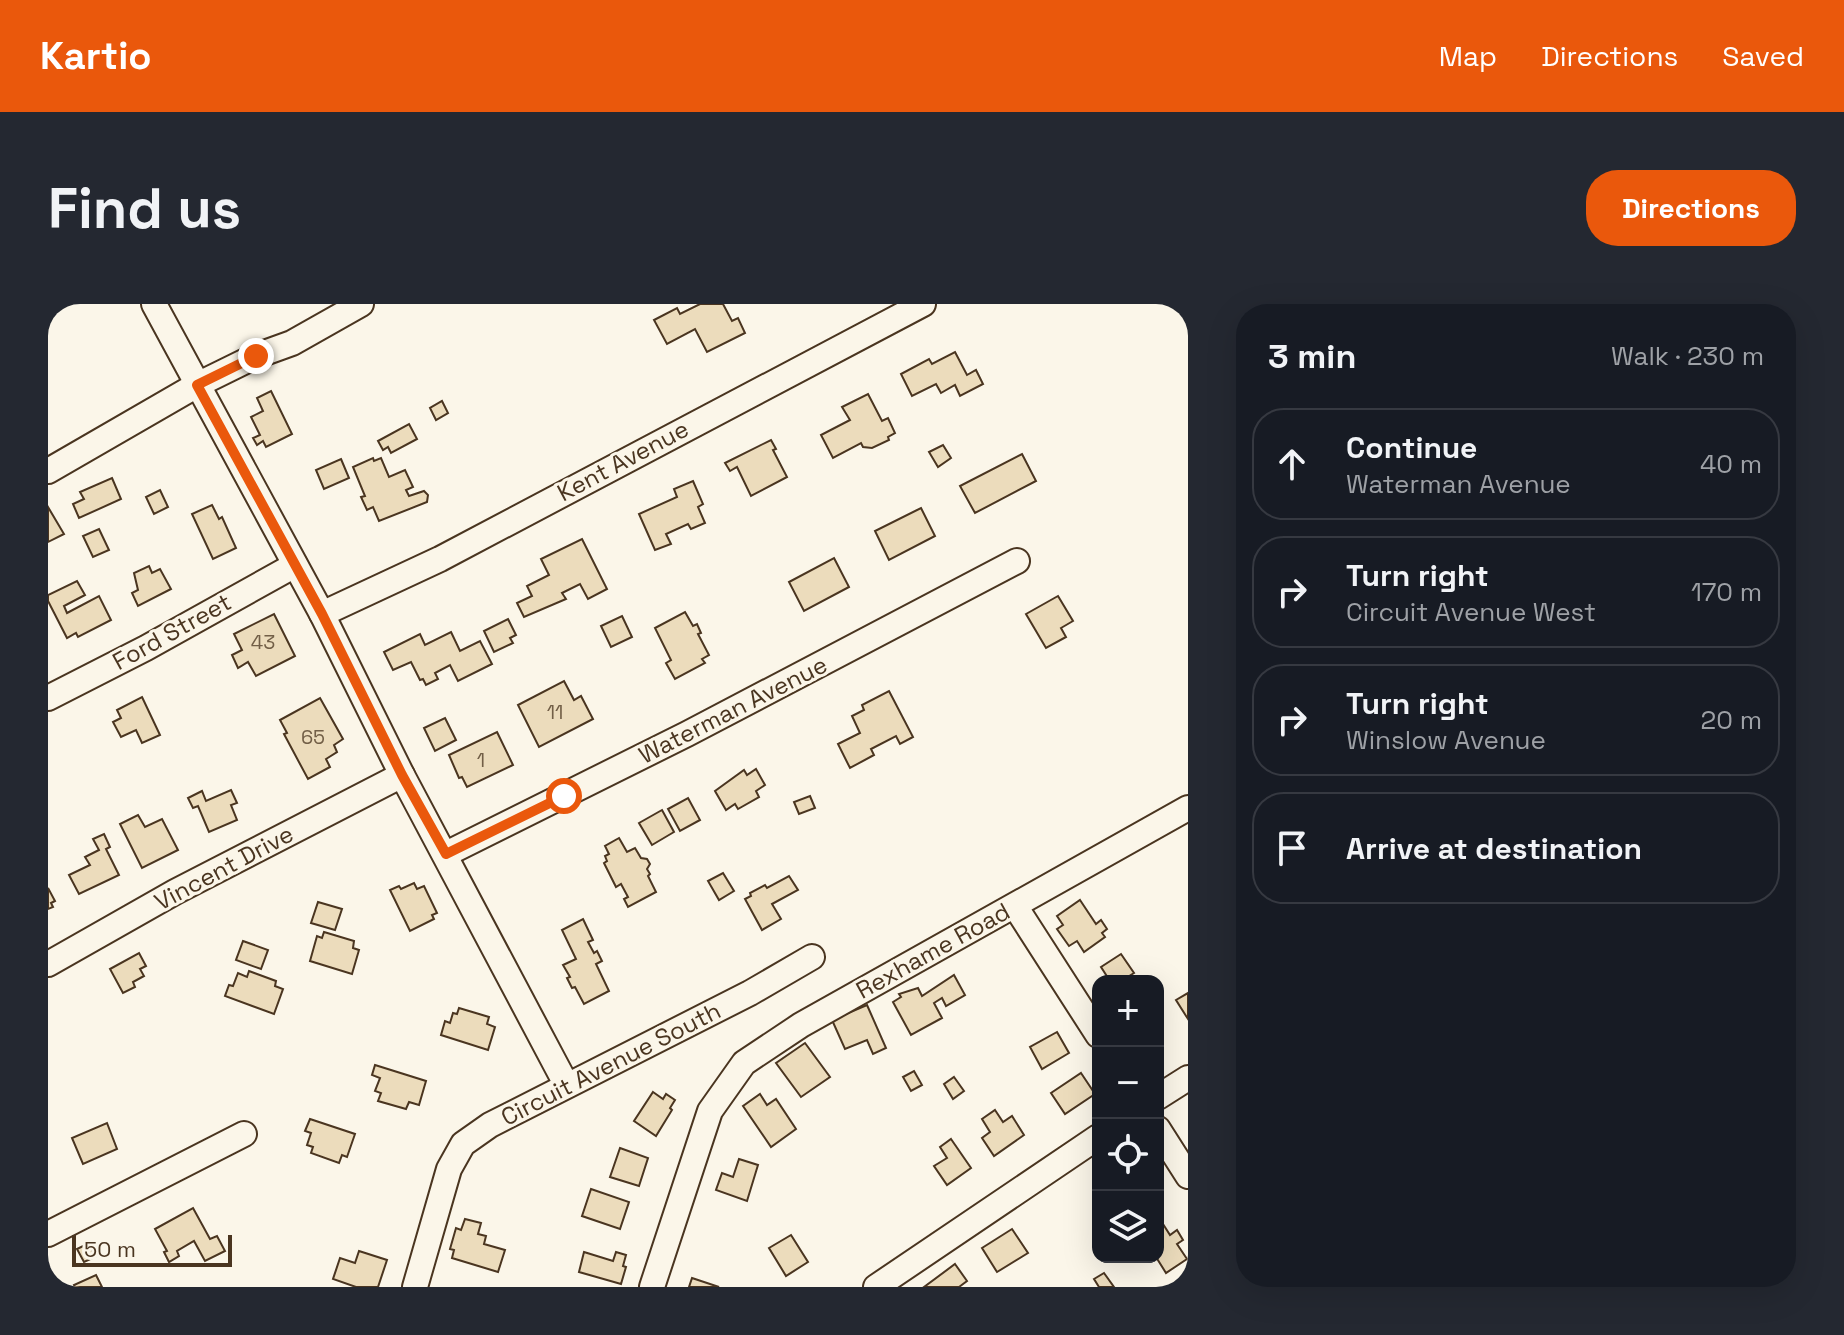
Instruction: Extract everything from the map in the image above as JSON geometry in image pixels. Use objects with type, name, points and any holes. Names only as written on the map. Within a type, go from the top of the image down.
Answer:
[{"type":"street","points":[[154,304],[322,614],[402,775],[566,1084]]},
{"type":"street","points":[[48,471],[197,385],[256,356],[300,339],[361,304]]},
{"type":"street","name":"Kent Avenue","points":[[322,614],[440,559],[923,304]]},
{"type":"street","name":"Waterman Avenue","points":[[446,854],[673,741],[1017,561]]},
{"type":"street","name":"Ford Street","points":[[48,698],[146,648],[295,565]]},
{"type":"street","name":"Vincent Drive","points":[[48,964],[175,892],[402,775]]},
{"type":"street","name":"Rexhame Road","points":[[652,1287],[710,1111],[744,1063],[801,1025],[1188,808]]},
{"type":"street","points":[[1015,906],[1092,1026]]},
{"type":"street","name":"Circuit Avenue South","points":[[415,1287],[455,1155],[474,1134],[566,1084],[750,993],[812,957]]},
{"type":"street","points":[[1164,1093],[1188,1078]]},
{"type":"street","points":[[48,1234],[244,1134]]},
{"type":"street","points":[[1164,1138],[1188,1176]]},
{"type":"street","points":[[876,1287],[1092,1141]]},
{"type":"building","points":[[700,304],[723,304],[732,321],[738,318],[745,333],[707,352],[695,329],[667,344],[654,320],[677,308],[680,314]]},
{"type":"building","points":[[955,352],[967,375],[976,370],[983,384],[960,396],[955,385],[941,393],[936,384],[912,396],[901,374],[929,359],[932,364]]},
{"type":"building","points":[[271,391],[292,434],[266,447],[263,441],[257,445],[253,438],[260,435],[251,417],[263,411],[257,398]]},
{"type":"building","points":[[868,394],[882,421],[888,418],[895,433],[888,437],[889,440],[872,448],[863,447],[861,443],[833,458],[821,435],[850,420],[842,407]]},
{"type":"building","points":[[442,401],[448,413],[436,420],[430,408]]},
{"type":"building","points":[[409,424],[417,439],[391,453],[388,447],[383,450],[378,441]]},
{"type":"building","points":[[771,440],[787,477],[751,496],[737,467],[730,471],[725,463]]},
{"type":"building","points":[[943,445],[951,458],[938,467],[929,452]]},
{"type":"building","points":[[1022,454],[1036,481],[975,513],[960,486]]},
{"type":"building","points":[[373,458],[374,461],[381,458],[389,477],[405,470],[413,487],[406,490],[409,496],[424,491],[428,495],[427,502],[379,521],[373,507],[367,510],[361,497],[365,496],[353,467]]},
{"type":"building","points":[[341,459],[349,478],[324,489],[316,470]]},
{"type":"building","points":[[112,478],[121,499],[79,518],[73,504],[84,499],[80,492]]},
{"type":"building","points":[[693,481],[703,504],[698,507],[705,523],[691,529],[688,524],[666,534],[671,544],[655,550],[639,514],[677,497],[674,489]]},
{"type":"building","points":[[160,490],[168,507],[154,514],[146,497]]},
{"type":"building","points":[[212,505],[219,519],[222,517],[236,548],[213,559],[192,514]]},
{"type":"building","points":[[48,507],[64,534],[48,542]]},
{"type":"building","points":[[921,508],[935,536],[889,560],[875,531]]},
{"type":"building","points":[[99,529],[109,550],[93,557],[83,536]]},
{"type":"building","points":[[582,539],[607,589],[588,599],[580,584],[562,593],[566,599],[524,617],[517,603],[532,596],[527,586],[549,575],[541,559]]},
{"type":"building","points":[[834,558],[849,587],[804,611],[789,582]]},
{"type":"building","points":[[149,566],[152,573],[160,569],[171,589],[138,606],[132,593],[138,590],[134,573]]},
{"type":"building","points":[[77,581],[85,595],[64,606],[67,613],[99,596],[111,620],[78,637],[76,633],[67,638],[48,601],[48,595]]},
{"type":"building","points":[[1058,596],[1073,621],[1061,628],[1066,637],[1046,648],[1026,614]]},
{"type":"building","points":[[685,612],[693,626],[697,624],[701,633],[698,634],[709,655],[702,659],[705,663],[675,679],[666,663],[671,660],[655,628]]},
{"type":"building","points":[[274,614],[295,656],[256,676],[248,662],[238,668],[232,655],[242,650],[234,634]]},
{"type":"building","points":[[622,616],[632,637],[611,647],[601,626]]},
{"type":"building","points":[[508,619],[516,635],[510,638],[513,643],[494,652],[484,631]]},
{"type":"building","points":[[451,632],[460,651],[480,641],[492,664],[458,681],[450,665],[435,673],[438,679],[426,685],[411,662],[393,670],[384,652],[420,634],[425,645]]},
{"type":"building","points":[[564,681],[574,700],[581,696],[593,719],[539,747],[518,705]]},
{"type":"building","points":[[889,691],[913,737],[900,744],[896,736],[871,749],[874,755],[850,768],[838,744],[860,733],[852,716],[864,710],[862,705]]},
{"type":"building","points":[[142,697],[160,735],[142,743],[136,730],[121,737],[113,722],[121,718],[117,710]]},
{"type":"building","points":[[320,698],[343,739],[334,745],[337,752],[326,759],[330,767],[308,779],[280,720]]},
{"type":"building","points":[[445,718],[456,740],[435,751],[424,728]]},
{"type":"building","points":[[497,732],[513,765],[467,787],[462,777],[459,778],[449,755]]},
{"type":"building","points":[[756,769],[765,785],[756,791],[759,797],[738,809],[735,804],[726,810],[715,791],[744,770],[747,775]]},
{"type":"building","points":[[231,790],[237,803],[231,805],[237,820],[209,832],[198,806],[193,808],[188,798],[202,791],[206,801]]},
{"type":"building","points":[[810,796],[815,808],[799,814],[794,802]]},
{"type":"building","points":[[688,798],[700,820],[680,831],[668,809]]},
{"type":"building","points":[[662,810],[674,832],[652,845],[639,823]]},
{"type":"building","points":[[138,815],[145,827],[162,819],[178,850],[142,868],[120,824]]},
{"type":"building","points":[[104,834],[110,847],[106,849],[119,875],[79,894],[69,875],[90,865],[85,857],[99,850],[93,839]]},
{"type":"building","points":[[619,838],[627,852],[635,848],[641,858],[647,859],[650,864],[648,876],[656,892],[628,907],[624,899],[628,897],[621,884],[616,887],[604,863],[607,861],[605,856],[609,854],[605,846]]},
{"type":"building","points":[[723,873],[734,891],[719,900],[708,881]]},
{"type":"building","points":[[789,876],[798,890],[772,904],[781,919],[762,930],[745,899],[765,885],[767,888]]},
{"type":"building","points":[[414,883],[417,889],[424,886],[437,913],[432,915],[434,919],[410,931],[390,890]]},
{"type":"building","points":[[48,888],[55,901],[51,903],[53,907],[48,909]]},
{"type":"building","points":[[1080,900],[1096,924],[1101,920],[1107,929],[1102,933],[1105,937],[1084,952],[1077,941],[1069,946],[1057,929],[1063,925],[1057,916]]},
{"type":"building","points":[[318,902],[342,909],[335,930],[311,923]]},
{"type":"building","points":[[583,919],[593,940],[588,942],[602,961],[596,964],[609,991],[584,1004],[575,987],[572,988],[563,965],[576,959],[562,930]]},
{"type":"building","points":[[324,932],[354,941],[353,948],[359,950],[352,974],[310,961],[317,936],[322,938]]},
{"type":"building","points":[[243,941],[268,950],[261,969],[236,960]]},
{"type":"building","points":[[139,953],[146,966],[140,969],[144,976],[133,982],[135,987],[123,993],[110,969]]},
{"type":"building","points":[[1121,954],[1134,973],[1106,975],[1101,967]]},
{"type":"building","points":[[249,971],[276,981],[275,986],[283,989],[274,1014],[225,996],[238,973],[247,977]]},
{"type":"building","points":[[954,975],[965,995],[946,1006],[942,998],[934,1003],[942,1018],[911,1035],[893,1002],[901,997],[899,994],[918,988],[922,996]]},
{"type":"building","points":[[1188,993],[1188,1019],[1176,1000]]},
{"type":"building","points":[[867,1005],[886,1048],[873,1054],[867,1040],[845,1049],[832,1020]]},
{"type":"building","points":[[459,1008],[489,1017],[487,1024],[495,1027],[488,1050],[441,1035],[445,1021],[450,1023],[453,1013],[457,1014]]},
{"type":"building","points":[[1057,1032],[1069,1053],[1042,1069],[1030,1047]]},
{"type":"building","points":[[805,1043],[830,1077],[801,1097],[776,1063]]},
{"type":"building","points":[[375,1065],[426,1081],[419,1105],[409,1102],[406,1109],[378,1101],[381,1093],[375,1091],[380,1078],[372,1075]]},
{"type":"building","points":[[914,1071],[922,1085],[911,1091],[903,1077]]},
{"type":"building","points":[[1081,1073],[1092,1090],[1092,1096],[1065,1114],[1051,1093]]},
{"type":"building","points":[[954,1077],[964,1091],[953,1099],[944,1084]]},
{"type":"building","points":[[653,1092],[663,1099],[666,1094],[675,1100],[656,1136],[634,1121]]},
{"type":"building","points":[[760,1094],[767,1105],[776,1099],[796,1129],[771,1147],[743,1106]]},
{"type":"building","points":[[995,1110],[1003,1122],[1012,1116],[1024,1135],[994,1156],[982,1138],[990,1132],[982,1119]]},
{"type":"building","points":[[310,1119],[355,1134],[347,1157],[342,1155],[339,1163],[311,1153],[313,1147],[307,1145],[311,1133],[305,1131]]},
{"type":"building","points":[[107,1123],[117,1149],[83,1164],[72,1138]]},
{"type":"building","points":[[951,1139],[971,1168],[947,1185],[934,1166],[947,1158],[940,1147]]},
{"type":"building","points":[[620,1148],[648,1158],[639,1186],[610,1177]]},
{"type":"building","points":[[739,1159],[758,1165],[747,1201],[716,1190],[722,1173],[733,1177]]},
{"type":"building","points":[[591,1189],[629,1202],[620,1229],[582,1216]]},
{"type":"building","points":[[193,1208],[210,1239],[217,1236],[225,1251],[205,1261],[194,1241],[177,1251],[179,1256],[169,1262],[164,1252],[167,1251],[155,1229]]},
{"type":"building","points":[[465,1219],[481,1223],[478,1234],[486,1236],[484,1244],[505,1250],[498,1272],[452,1258],[454,1250],[450,1249],[456,1228],[461,1230]]},
{"type":"building","points":[[1164,1226],[1170,1235],[1177,1230],[1183,1240],[1177,1244],[1187,1259],[1166,1273],[1160,1263],[1164,1263]]},
{"type":"building","points":[[1012,1229],[1028,1253],[997,1272],[982,1248]]},
{"type":"building","points":[[791,1235],[808,1262],[786,1276],[769,1248]]},
{"type":"building","points":[[89,1243],[95,1257],[84,1262],[77,1249]]},
{"type":"building","points":[[359,1251],[387,1260],[378,1287],[356,1287],[333,1279],[340,1258],[355,1263]]},
{"type":"building","points":[[584,1252],[613,1261],[616,1252],[626,1255],[621,1284],[579,1272]]},
{"type":"building","points":[[955,1264],[967,1281],[959,1287],[924,1287]]},
{"type":"building","points":[[1104,1273],[1114,1287],[1099,1287],[1094,1279]]},
{"type":"building","points":[[96,1275],[102,1287],[75,1287],[74,1285]]},
{"type":"building","points":[[692,1278],[719,1287],[689,1287]]},
{"type":"route","points":[[256,356],[197,385],[322,614],[402,775],[446,854],[564,796]]}]
